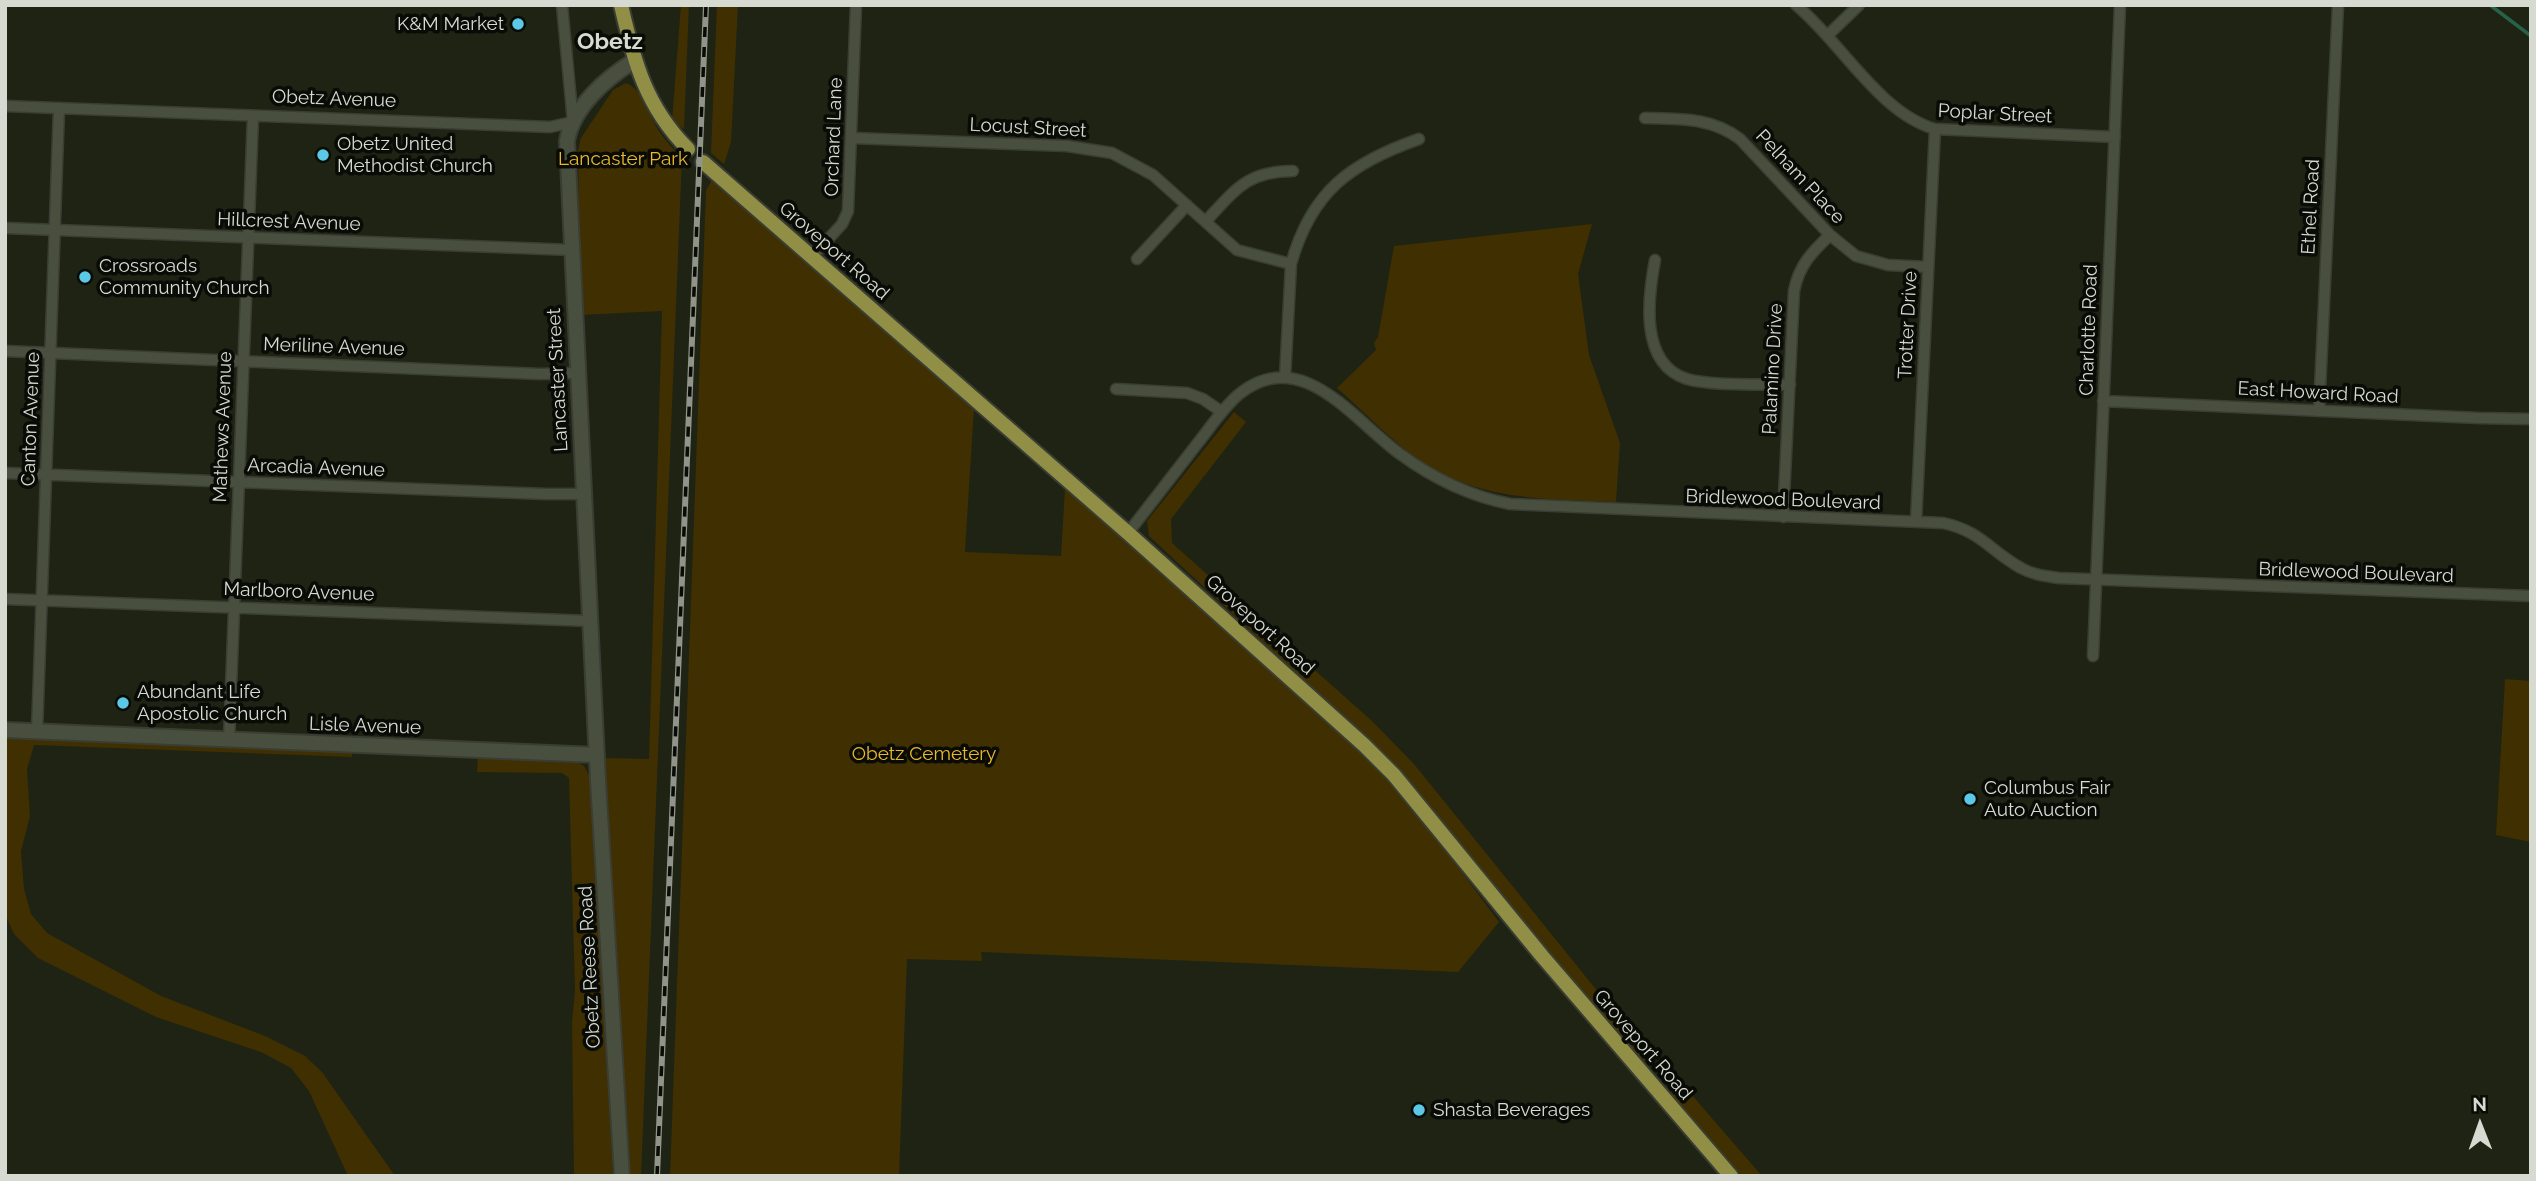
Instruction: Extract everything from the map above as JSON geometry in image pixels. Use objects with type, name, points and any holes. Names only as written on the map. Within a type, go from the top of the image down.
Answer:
[{"type":"main road","points":[[621,5],[634,61],[659,115],[673,135],[688,149]]},
{"type":"main road","name":"Groveport Road","points":[[703,162],[1295,681],[1394,775],[1542,956],[1731,1176]]},
{"type":"street","name":"Lancaster Street","points":[[562,5],[573,122],[567,141],[597,755]]},
{"type":"street","name":"Orchard Lane","points":[[812,257],[842,224],[848,212],[856,5]]},
{"type":"street","name":"Poplar Street","points":[[1796,5],[1900,113],[1911,120],[1935,129],[2115,137]]},
{"type":"street","points":[[1827,36],[1860,5]]},
{"type":"street","name":"Charlotte Road","points":[[2093,656],[2120,5]]},
{"type":"street","name":"Ethel Road","points":[[2319,411],[2338,5]]},
{"type":"street","points":[[573,122],[603,82],[634,61]]},
{"type":"street","name":"Obetz Avenue","points":[[5,106],[551,127],[573,122]]},
{"type":"street","name":"Canton Avenue","points":[[37,732],[57,230],[59,108]]},
{"type":"street","name":"Mathews Avenue","points":[[229,740],[253,116]]},
{"type":"street","name":"Pelham Place","points":[[1645,118],[1704,121],[1729,131],[1740,139],[1847,250],[1864,260],[1888,265],[1928,267]]},
{"type":"street","name":"Trotter Drive","points":[[1916,522],[1935,129]]},
{"type":"street","name":"Locust Street","points":[[852,138],[1067,146],[1112,153],[1153,175],[1237,250],[1292,264]]},
{"type":"street","points":[[1285,378],[1288,292],[1292,264],[1296,248],[1312,215],[1333,187],[1365,161],[1419,139]]},
{"type":"street","points":[[1206,221],[1248,180],[1261,173],[1293,171]]},
{"type":"street","points":[[1137,259],[1187,205]]},
{"type":"street","name":"Hillcrest Avenue","points":[[5,228],[572,250]]},
{"type":"street","name":"Palamino Drive","points":[[1783,517],[1796,280],[1805,259],[1830,235]]},
{"type":"street","points":[[1655,260],[1649,294],[1653,339],[1661,360],[1668,368],[1678,375],[1700,381],[1790,385]]},
{"type":"street","name":"Meriline Avenue","points":[[5,351],[540,374],[577,373]]},
{"type":"street","name":"Bridlewood Boulevard","points":[[1128,533],[1222,412],[1240,393],[1254,384],[1285,378],[1298,379],[1321,388],[1398,453],[1445,484],[1485,500],[1537,507],[1944,523],[1972,532],[2005,558],[2039,575],[2096,580],[2531,596]]},
{"type":"street","points":[[1116,389],[1187,393],[1222,412]]},
{"type":"street","name":"East Howard Road","points":[[2103,401],[2531,419]]},
{"type":"street","name":"Arcadia Avenue","points":[[5,474],[583,494]]},
{"type":"street","name":"Marlboro Avenue","points":[[5,599],[591,621]]},
{"type":"street","name":"Lisle Avenue","points":[[5,730],[597,755]]},
{"type":"street","name":"Obetz Reese Road","points":[[597,755],[622,1176]]},
{"type":"green space","points":[[681,5],[689,5],[684,129],[672,121]]},
{"type":"green space","points":[[717,5],[738,5],[731,142],[724,164],[711,153]]},
{"type":"green space","name":"Lancaster Park","points":[[626,83],[641,96],[659,130],[682,157],[641,1176],[628,1176],[602,758],[649,759],[662,311],[580,315],[578,150],[581,138],[613,90]]},
{"type":"green space","name":"Obetz Cemetery","points":[[712,180],[974,408],[965,552],[1061,556],[1065,488],[1356,746],[1421,817],[1499,922],[1458,972],[981,952],[982,961],[907,959],[899,1176],[670,1176],[706,190]]},
{"type":"green space","points":[[1592,224],[1578,274],[1589,355],[1620,443],[1616,502],[1535,498],[1482,489],[1457,480],[1432,469],[1409,453],[1337,388],[1376,350],[1374,343],[1378,337],[1394,246]]},
{"type":"green space","points":[[1234,412],[1246,422],[1171,519],[1172,543],[1372,721],[1414,764],[1653,1060],[1649,1063],[1640,1059],[1374,745],[1149,536],[1147,521]]},
{"type":"green space","points":[[2505,679],[2531,681],[2531,842],[2496,835]]},
{"type":"green space","points":[[5,734],[352,749],[352,757],[34,745],[27,769],[30,816],[21,851],[24,889],[31,914],[47,933],[161,996],[265,1036],[305,1056],[322,1072],[395,1176],[348,1176],[309,1091],[291,1068],[261,1052],[156,1017],[38,958],[14,934],[5,914]]},
{"type":"green space","points":[[478,754],[574,760],[584,766],[591,779],[613,1176],[574,1176],[572,1022],[575,991],[569,778],[562,773],[477,772]]},
{"type":"green space","points":[[1678,1079],[1762,1176],[1742,1176],[1672,1095],[1670,1087]]},
{"type":"waterway","points":[[2490,5],[2531,36]]},
{"type":"railway","points":[[657,1176],[706,5]]},
{"type":"place","name":"K&M Market","points":[[518,24]]},
{"type":"place","name":"Obetz United Methodist Church","points":[[323,155]]},
{"type":"place","name":"Crossroads Community Church","points":[[85,277]]},
{"type":"place","name":"Abundant Life Apostolic Church","points":[[123,703]]},
{"type":"place","name":"Columbus Fair Auto Auction","points":[[1970,799]]},
{"type":"place","name":"Shasta Beverages","points":[[1419,1110]]},
{"type":"district","name":"Obetz","points":[[610,42]]}]
